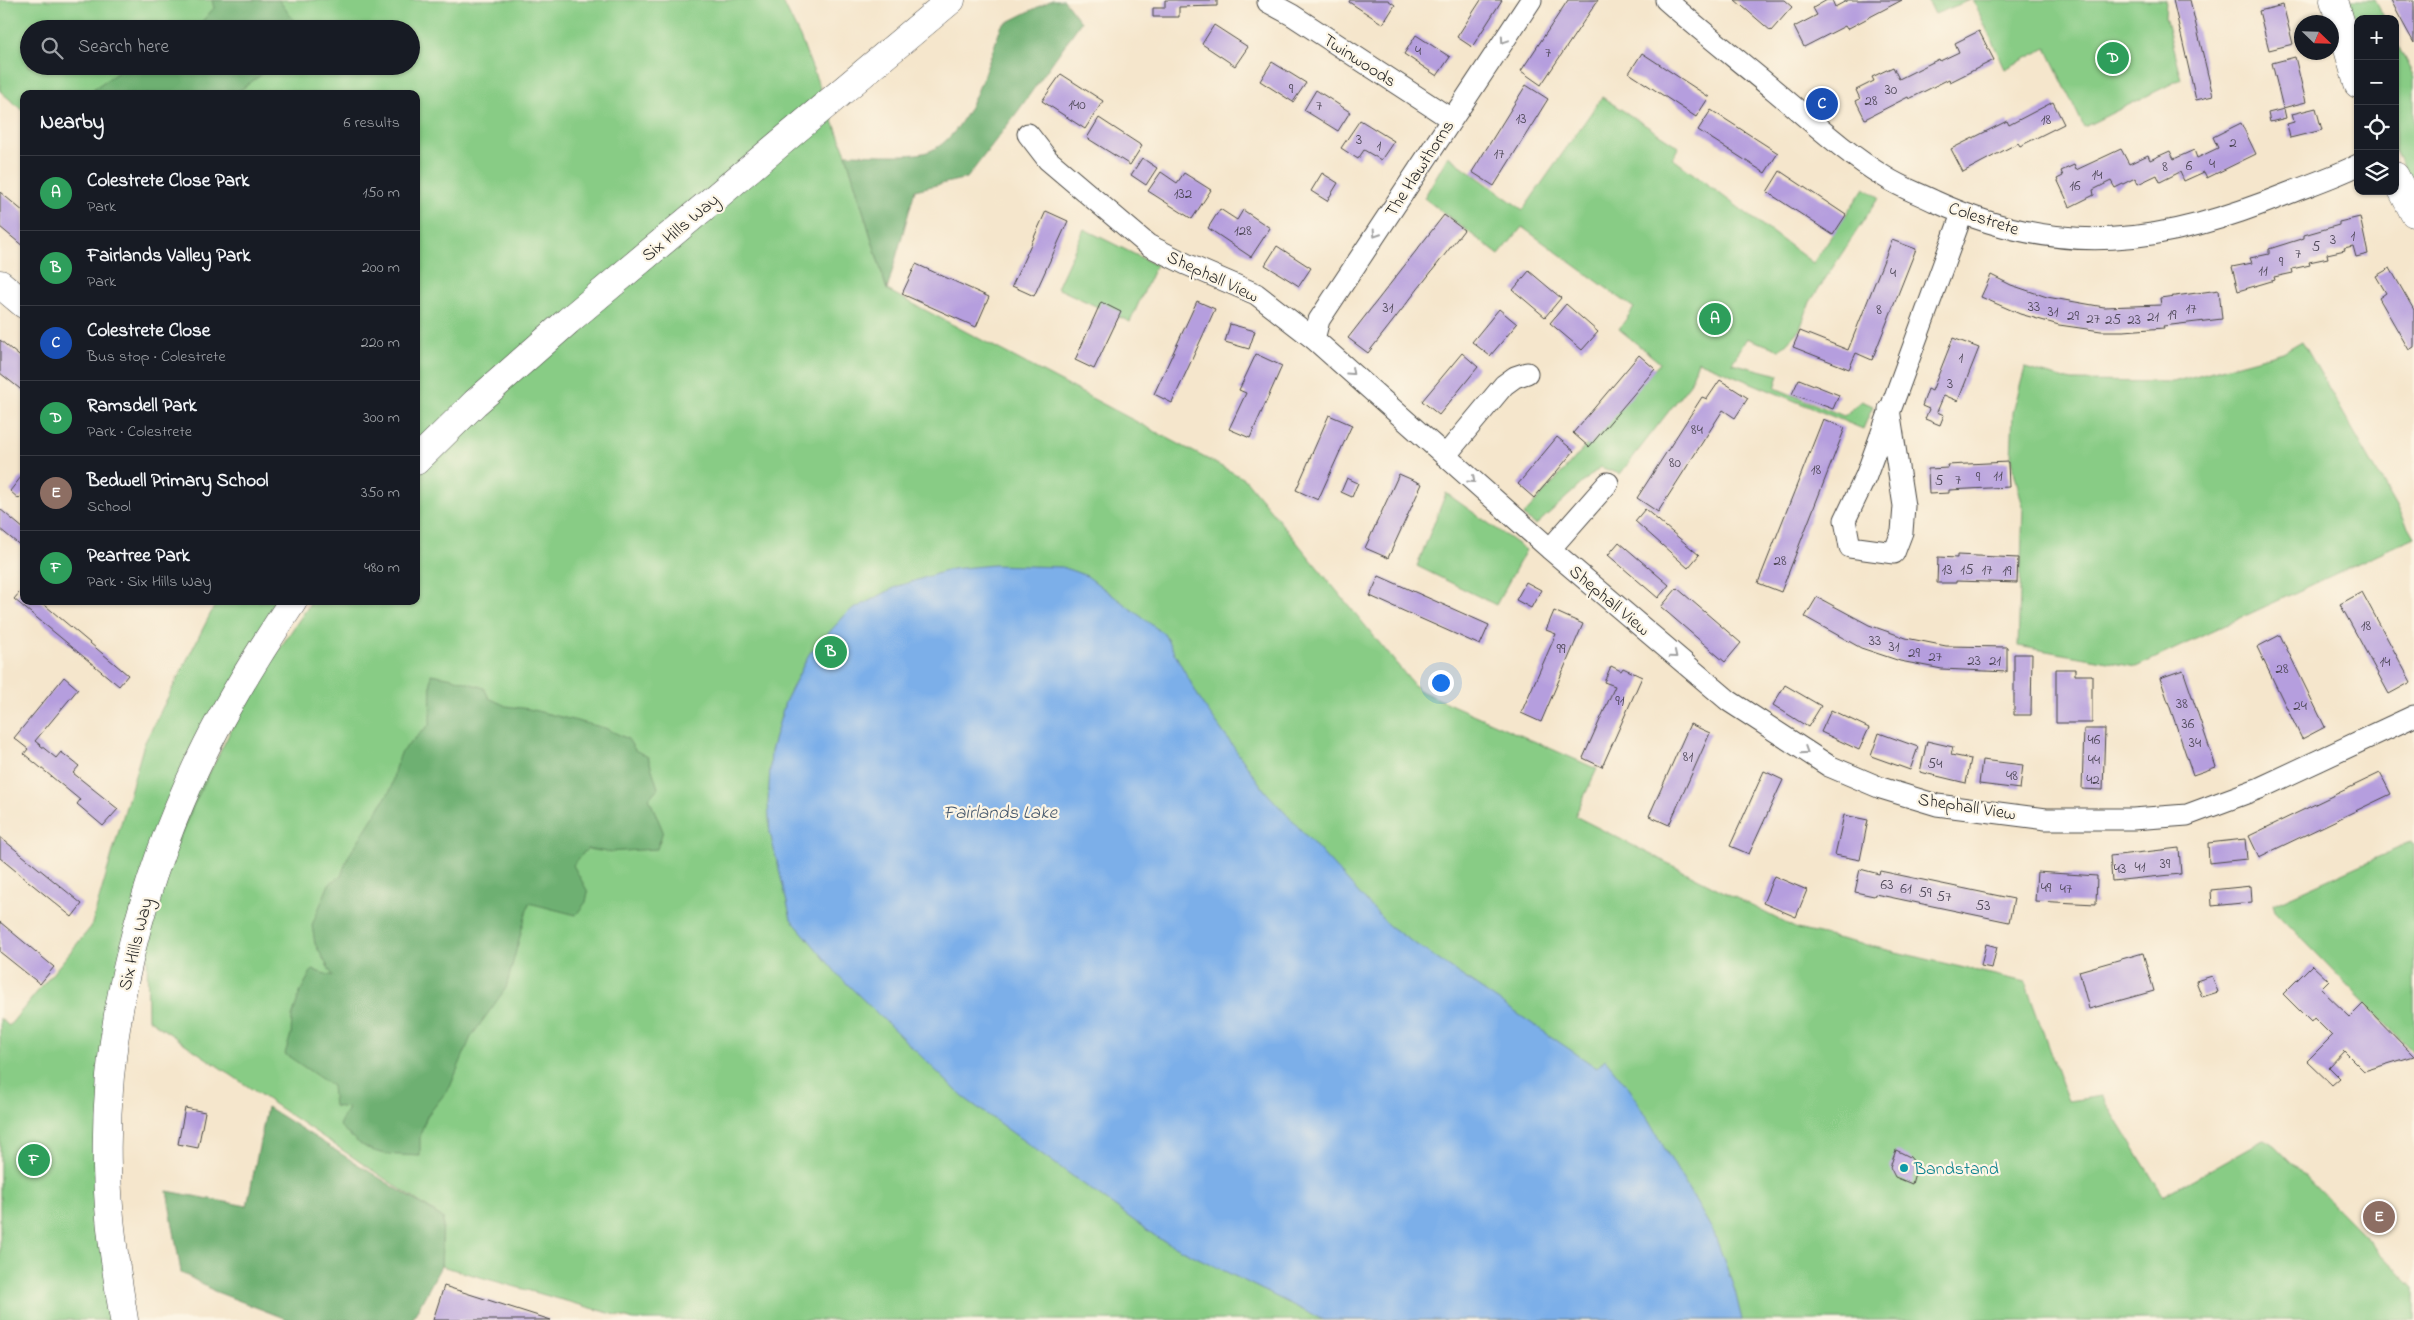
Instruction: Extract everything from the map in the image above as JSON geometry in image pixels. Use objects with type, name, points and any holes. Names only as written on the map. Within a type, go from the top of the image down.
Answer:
[{"type":"street","name":"Six Hills Way","points":[[420,457],[475,403],[568,321],[951,0]]},
{"type":"street","name":"The Hawthorns","points":[[1314,339],[1319,320],[1531,0]]},
{"type":"street","name":"Colestrete","points":[[1666,0],[1824,133],[1886,178],[1962,214],[2031,234],[2064,238],[2137,237],[2188,228],[2228,217],[2354,167]]},
{"type":"street","points":[[2334,0],[2354,70]]},
{"type":"street","name":"Twinwoods","points":[[1268,2],[1292,15],[1451,119]]},
{"type":"street","name":"Shephall View","points":[[1028,134],[1048,160],[1148,245],[1186,264],[1256,294],[1314,339],[1550,550],[1728,701],[1830,766],[1881,788],[1937,805],[2046,819],[2133,819],[2187,815],[2260,788],[2414,716]]},
{"type":"street","points":[[2399,184],[2414,213]]},
{"type":"street","points":[[1889,410],[1904,506],[1902,532],[1894,553],[1850,547],[1845,520],[1866,476],[1889,410],[1962,214]]},
{"type":"street","points":[[0,284],[20,301]]},
{"type":"street","points":[[1445,456],[1504,385],[1515,377],[1527,373]]},
{"type":"street","points":[[1550,550],[1608,483]]},
{"type":"street","name":"Six Hills Way","points":[[124,1320],[110,1223],[107,1167],[114,1042],[133,945],[155,873],[203,753],[258,655],[290,605]]},
{"type":"green space","points":[[0,0],[782,0],[800,37],[846,154],[887,290],[1245,479],[1418,690],[1597,769],[1575,816],[1797,929],[2025,982],[2068,1101],[2102,1096],[2163,1196],[2265,1139],[2275,1146],[2414,1287],[2414,1320],[634,1320],[441,1266],[443,1218],[148,1019],[147,945],[162,885],[186,820],[250,692],[309,605],[420,605],[420,90],[20,90],[20,108],[0,91]]},
{"type":"green space","points":[[212,0],[279,0],[293,20],[203,20],[214,8]]},
{"type":"green space","points":[[1052,0],[1064,0],[1081,22],[1018,111],[967,178],[915,190],[887,290],[846,154],[915,154],[923,153],[938,146],[952,135],[963,119],[982,80],[1002,25]]},
{"type":"green space","points":[[1928,0],[1970,0],[1935,14]]},
{"type":"green space","points":[[1973,0],[2166,0],[2165,17],[2181,79],[2084,127],[2046,48],[2005,69]]},
{"type":"green space","points":[[2346,0],[2375,0],[2383,15],[2354,15]]},
{"type":"green space","points":[[2399,48],[2414,77],[2414,187],[2399,159]]},
{"type":"green space","points":[[114,75],[261,75],[240,90],[92,90]]},
{"type":"green space","points":[[1602,97],[1679,147],[1672,158],[1813,263],[1864,188],[1879,197],[1810,302],[1800,329],[1780,350],[1747,338],[1732,363],[1779,375],[1775,388],[1844,416],[1862,401],[1873,406],[1863,429],[1698,361],[1690,384],[1620,474],[1600,467],[1536,525],[1523,516],[1660,363],[1619,329],[1634,308],[1522,227],[1499,255],[1424,198],[1448,156],[1523,210]]},
{"type":"green space","points":[[1084,229],[1156,265],[1130,322],[1057,288]]},
{"type":"green space","points":[[2302,341],[2414,537],[2136,667],[2018,646],[2023,507],[2011,459],[2013,412],[2025,368],[2072,381],[2173,382],[2283,352]]},
{"type":"green space","points":[[1446,493],[1526,550],[1496,605],[1417,566]]},
{"type":"green space","points":[[215,605],[281,605],[110,997],[113,1320],[0,1320],[0,1018],[9,1026],[91,927],[144,744]]},
{"type":"green space","points":[[431,674],[453,678],[484,688],[489,698],[506,706],[529,709],[605,728],[628,739],[635,750],[648,757],[658,788],[649,798],[663,831],[657,849],[607,852],[587,849],[573,865],[588,892],[586,902],[576,915],[529,903],[506,988],[471,1037],[450,1087],[427,1116],[420,1135],[420,1156],[394,1155],[367,1148],[349,1135],[339,1125],[348,1108],[334,1106],[332,1086],[285,1054],[291,1034],[292,1017],[300,992],[312,970],[333,976],[315,944],[312,925],[329,884],[341,876],[348,857],[391,789],[395,768],[402,751],[430,724]]},
{"type":"green space","points":[[2412,842],[2414,845],[2414,1053],[2275,911],[2273,904]]},
{"type":"green space","points":[[267,1107],[443,1218],[441,1266],[412,1320],[289,1320],[214,1291],[181,1272],[167,1191],[247,1206]]},
{"type":"water","name":"Fairlands Lake","points":[[993,565],[1062,567],[1087,576],[1164,634],[1202,703],[1265,791],[1389,926],[1597,1068],[1605,1059],[1631,1091],[1714,1233],[1735,1291],[1742,1320],[1323,1320],[1158,1238],[963,1097],[840,977],[791,919],[770,833],[768,803],[771,751],[785,702],[809,654],[848,612],[898,586],[952,569]]},
{"type":"building","points":[[1165,0],[1217,0],[1217,6],[1179,7],[1179,17],[1153,17],[1153,8],[1165,8]]},
{"type":"building","points":[[1350,0],[1388,0],[1395,5],[1383,24],[1349,2]]},
{"type":"building","points":[[1481,0],[1502,0],[1472,47],[1457,37]]},
{"type":"building","points":[[1568,0],[1598,0],[1541,85],[1521,71]]},
{"type":"building","points":[[1735,0],[1784,0],[1792,7],[1771,31]]},
{"type":"building","points":[[1827,0],[1832,0],[1835,7],[1848,0],[1902,0],[1847,29],[1845,26],[1804,47],[1794,27],[1817,15],[1813,8]]},
{"type":"building","points":[[2173,0],[2190,0],[2213,96],[2196,100]]},
{"type":"building","points":[[2391,0],[2414,0],[2414,43],[2399,15]]},
{"type":"building","points":[[2283,5],[2293,44],[2269,50],[2259,11]]},
{"type":"building","points":[[1214,25],[1248,47],[1235,66],[1202,44]]},
{"type":"building","points":[[1979,31],[1994,60],[1950,82],[1949,79],[1909,99],[1908,97],[1865,119],[1856,101],[1860,99],[1856,90],[1874,81],[1872,77],[1893,67],[1899,79],[1939,59],[1940,61],[1959,52],[1955,43]]},
{"type":"building","points":[[1416,35],[1450,57],[1437,76],[1404,54]]},
{"type":"building","points":[[1642,53],[1709,97],[1696,117],[1629,73]]},
{"type":"building","points":[[2294,57],[2306,102],[2283,108],[2272,63]]},
{"type":"building","points":[[1272,62],[1306,83],[1293,102],[1260,81]]},
{"type":"building","points":[[1061,74],[1103,101],[1085,129],[1042,101]]},
{"type":"building","points":[[1526,85],[1548,99],[1494,186],[1472,172]]},
{"type":"building","points":[[1316,90],[1350,112],[1338,131],[1304,110]]},
{"type":"building","points":[[2053,102],[2064,124],[2020,146],[2018,143],[1963,172],[1951,149],[2007,121],[2009,125]]},
{"type":"building","points":[[2316,108],[2322,130],[2290,138],[2287,124],[2294,122],[2292,114]]},
{"type":"building","points":[[2284,109],[2286,118],[2270,122],[2268,113]]},
{"type":"building","points":[[1711,110],[1778,153],[1765,173],[1698,130]]},
{"type":"building","points":[[1099,118],[1142,146],[1130,165],[1087,138]]},
{"type":"building","points":[[1360,120],[1394,141],[1381,160],[1364,150],[1358,159],[1341,148]]},
{"type":"building","points":[[2241,123],[2256,154],[2207,178],[2204,172],[2184,181],[2180,172],[2160,182],[2157,175],[2138,184],[2135,178],[2115,188],[2111,181],[2093,190],[2094,195],[2070,207],[2057,179],[2063,176],[2061,171],[2074,165],[2076,170],[2121,149],[2129,164],[2148,155],[2150,160],[2170,151],[2174,159],[2194,150],[2197,158],[2218,148],[2213,137]]},
{"type":"building","points":[[1142,158],[1157,168],[1146,185],[1131,175]]},
{"type":"building","points":[[1780,171],[1846,215],[1833,235],[1767,192]]},
{"type":"building","points":[[1161,172],[1177,183],[1184,173],[1211,190],[1192,219],[1148,191]]},
{"type":"building","points":[[1322,173],[1338,183],[1327,201],[1311,191]]},
{"type":"building","points":[[0,192],[20,209],[20,244],[0,227]]},
{"type":"building","points":[[1220,209],[1237,220],[1243,210],[1270,228],[1251,257],[1208,228]]},
{"type":"building","points":[[1046,211],[1068,221],[1034,296],[1012,286]]},
{"type":"building","points":[[1444,215],[1464,230],[1368,353],[1348,338]]},
{"type":"building","points":[[2360,217],[2368,254],[2356,257],[2353,246],[2344,248],[2345,250],[2327,254],[2328,258],[2309,262],[2310,265],[2292,269],[2293,273],[2274,277],[2275,280],[2238,291],[2232,267],[2252,263],[2250,258],[2269,254],[2269,249],[2304,238],[2304,235],[2339,225],[2339,222]]},
{"type":"building","points":[[1892,240],[1916,249],[1872,360],[1856,353],[1849,369],[1793,347],[1800,331],[1848,350]]},
{"type":"building","points":[[1277,246],[1311,268],[1299,286],[1265,265]]},
{"type":"building","points":[[916,264],[989,297],[976,327],[902,294]]},
{"type":"building","points":[[2390,268],[2414,310],[2414,347],[2409,350],[2379,298],[2386,293],[2376,276]]},
{"type":"building","points":[[1529,271],[1561,298],[1545,317],[1513,290]]},
{"type":"building","points":[[1991,275],[2011,285],[2047,297],[2104,307],[2161,305],[2160,298],[2219,290],[2222,319],[2163,326],[2164,328],[2124,331],[2101,331],[2059,325],[2020,314],[1981,297]]},
{"type":"building","points":[[1197,301],[1215,309],[1172,403],[1154,394]]},
{"type":"building","points":[[1101,302],[1121,312],[1094,369],[1075,360]]},
{"type":"building","points":[[1566,304],[1598,332],[1582,350],[1550,323]]},
{"type":"building","points":[[1499,309],[1517,324],[1490,356],[1472,342]]},
{"type":"building","points":[[1230,324],[1255,331],[1249,349],[1225,342]]},
{"type":"building","points":[[1953,338],[1979,348],[1958,401],[1944,395],[1937,412],[1944,415],[1940,425],[1925,419],[1929,409],[1922,406],[1928,389],[1932,391]]},
{"type":"building","points":[[0,340],[20,357],[20,389],[0,373]]},
{"type":"building","points":[[1462,353],[1478,367],[1439,415],[1422,401]]},
{"type":"building","points":[[1256,354],[1282,366],[1250,438],[1229,429],[1246,393],[1239,390]]},
{"type":"building","points":[[1639,355],[1655,369],[1589,447],[1573,433]]},
{"type":"building","points":[[1799,379],[1839,395],[1833,409],[1792,394]]},
{"type":"building","points":[[1720,380],[1748,398],[1735,418],[1723,410],[1658,512],[1637,498],[1702,397],[1707,399]]},
{"type":"building","points":[[1329,415],[1352,425],[1318,500],[1296,490]]},
{"type":"building","points":[[1823,419],[1845,428],[1781,592],[1758,583]]},
{"type":"building","points":[[1557,437],[1574,451],[1534,498],[1518,484]]},
{"type":"building","points":[[2008,462],[2009,487],[1949,490],[1949,493],[1929,494],[1928,469],[1948,468],[1947,465]]},
{"type":"building","points":[[1399,474],[1422,484],[1388,558],[1365,548]]},
{"type":"building","points":[[20,478],[20,498],[10,491]]},
{"type":"building","points":[[1347,478],[1358,483],[1352,497],[1341,492]]},
{"type":"building","points":[[0,509],[20,526],[20,545],[0,529]]},
{"type":"building","points":[[1645,509],[1699,555],[1688,568],[1635,521]]},
{"type":"building","points":[[1619,542],[1669,585],[1658,598],[1608,555]]},
{"type":"building","points":[[1957,555],[2018,558],[2017,583],[1956,581],[1956,583],[1937,583],[1938,557],[1957,558]]},
{"type":"building","points":[[1379,576],[1489,625],[1480,645],[1370,596]]},
{"type":"building","points":[[1526,582],[1541,590],[1531,608],[1516,600]]},
{"type":"building","points":[[1677,588],[1741,643],[1725,662],[1661,607]]},
{"type":"building","points":[[20,592],[20,604],[14,599]]},
{"type":"building","points":[[2362,592],[2411,682],[2389,694],[2340,604]]},
{"type":"building","points":[[1817,597],[1869,625],[1906,638],[1946,646],[2007,647],[2007,672],[1942,669],[1900,661],[1861,648],[1805,617]]},
{"type":"building","points":[[21,605],[45,605],[128,675],[119,686]]},
{"type":"building","points":[[1554,611],[1583,624],[1541,722],[1521,713],[1556,634],[1546,630]]},
{"type":"building","points":[[2280,635],[2325,727],[2302,739],[2257,647]]},
{"type":"building","points":[[2014,654],[2032,654],[2031,715],[2014,715]]},
{"type":"building","points":[[1611,666],[1621,671],[1623,668],[1642,677],[1602,767],[1583,758],[1615,686],[1604,682]]},
{"type":"building","points":[[2056,669],[2075,669],[2075,675],[2092,675],[2092,723],[2056,723]]},
{"type":"building","points":[[2183,670],[2216,767],[2193,775],[2160,678]]},
{"type":"building","points":[[64,677],[78,689],[35,741],[56,758],[61,752],[79,766],[73,773],[118,809],[103,826],[77,804],[80,800],[24,754],[28,749],[14,738]]},
{"type":"building","points":[[1785,685],[1821,706],[1808,727],[1773,705]]},
{"type":"building","points":[[1831,710],[1869,728],[1859,750],[1821,732]]},
{"type":"building","points":[[1690,724],[1710,733],[1669,825],[1649,816]]},
{"type":"building","points":[[2084,729],[2105,729],[2103,790],[2082,789]]},
{"type":"building","points":[[1879,733],[1918,747],[1910,770],[1871,756]]},
{"type":"building","points":[[1927,741],[1953,747],[1951,755],[1971,759],[1966,783],[1920,772]]},
{"type":"building","points":[[1982,760],[2023,765],[2020,789],[1979,784]]},
{"type":"building","points":[[1764,771],[1783,780],[1749,854],[1730,846]]},
{"type":"building","points":[[2380,773],[2391,794],[2259,857],[2249,836]]},
{"type":"building","points":[[1844,815],[1868,820],[1860,860],[1835,855]]},
{"type":"building","points":[[0,837],[82,904],[72,917],[0,858]]},
{"type":"building","points":[[2245,839],[2247,859],[2209,863],[2208,843]]},
{"type":"building","points":[[2179,848],[2181,874],[2112,881],[2110,856]]},
{"type":"building","points":[[1860,869],[1879,874],[1880,871],[2014,899],[2009,922],[1875,894],[1874,896],[1855,892]]},
{"type":"building","points":[[2037,872],[2097,876],[2096,904],[2035,901]]},
{"type":"building","points":[[1774,876],[1807,890],[1796,917],[1763,903]]},
{"type":"building","points":[[2251,886],[2252,902],[2212,906],[2211,890]]},
{"type":"building","points":[[0,922],[54,967],[40,984],[0,952]]},
{"type":"building","points":[[1986,944],[1997,947],[1992,968],[1981,966]]},
{"type":"building","points":[[2143,953],[2154,991],[2089,1009],[2079,971]]},
{"type":"building","points":[[2312,965],[2329,981],[2321,989],[2350,1017],[2363,1004],[2414,1056],[2364,1071],[2344,1051],[2329,1067],[2340,1078],[2332,1085],[2307,1061],[2332,1036],[2314,1018],[2311,1022],[2283,994]]},
{"type":"building","points":[[2212,976],[2218,992],[2202,997],[2196,981]]},
{"type":"building","points":[[185,1108],[205,1112],[198,1148],[178,1144]]},
{"type":"building","name":"Bandstand","points":[[1896,1150],[1910,1157],[1915,1163],[1916,1169],[1912,1184],[1895,1177],[1890,1167]]},
{"type":"building","points":[[444,1286],[551,1320],[433,1320]]},
{"type":"place","name":"Ramsdell Park","points":[[2113,58]]},
{"type":"place","name":"Colestrete Close","points":[[1822,104]]},
{"type":"place","name":"Colestrete Close Park","points":[[1715,319]]},
{"type":"place","name":"Fairlands Valley Park","points":[[831,652]]},
{"type":"place","name":"Peartree Park","points":[[34,1160]]},
{"type":"place","name":"Bandstand","points":[[1904,1168]]},
{"type":"place","name":"Bedwell Primary School","points":[[2379,1217]]}]
